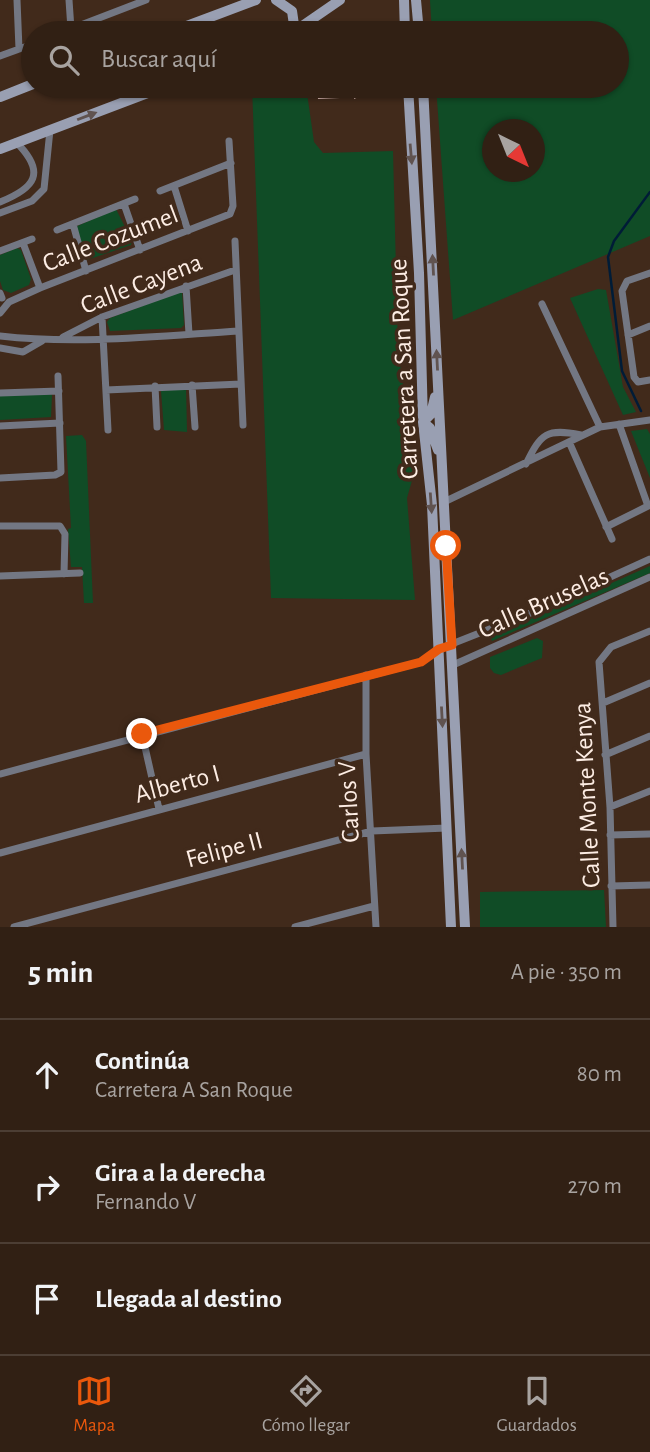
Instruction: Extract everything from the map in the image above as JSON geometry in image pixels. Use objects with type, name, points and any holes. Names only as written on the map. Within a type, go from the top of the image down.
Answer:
[{"type":"main road","points":[[200,21],[256,0]]},
{"type":"main road","points":[[276,0],[289,7],[294,15],[293,21]]},
{"type":"main road","points":[[309,21],[340,0]]},
{"type":"main road","points":[[394,0],[405,14]]},
{"type":"main road","points":[[404,0],[405,21]]},
{"type":"main road","points":[[416,0],[418,21]]},
{"type":"main road","points":[[0,97],[21,89]]},
{"type":"main road","points":[[0,149],[134,98]]},
{"type":"main road","name":"Carretera a San Roque","points":[[409,98],[419,273],[423,422],[432,505],[439,649]]},
{"type":"main road","name":"Carretera a San Roque","points":[[423,98],[465,927]]},
{"type":"main road","points":[[439,387],[431,414],[423,422],[430,428],[442,455]]},
{"type":"main road","points":[[439,649],[450,927]]},
{"type":"street","points":[[0,56],[19,49],[17,0]]},
{"type":"street","points":[[69,0],[70,21]]},
{"type":"street","points":[[119,0],[120,10]]},
{"type":"street","points":[[92,21],[146,0]]},
{"type":"street","points":[[0,213],[41,194],[47,183],[50,130]]},
{"type":"street","points":[[160,191],[231,163],[229,141]]},
{"type":"street","points":[[0,202],[28,188],[32,180],[33,164],[16,142]]},
{"type":"street","points":[[33,164],[48,158]]},
{"type":"street","name":"Calle Cozumel","points":[[0,313],[3,298],[40,288],[227,216],[233,206],[231,163]]},
{"type":"street","points":[[174,186],[188,231]]},
{"type":"street","points":[[57,229],[135,199]]},
{"type":"street","points":[[124,204],[140,250]]},
{"type":"street","points":[[73,223],[86,271]]},
{"type":"street","points":[[0,251],[32,239]]},
{"type":"street","points":[[235,241],[243,425]]},
{"type":"street","points":[[23,243],[40,288]]},
{"type":"street","name":"Calle Cayena","points":[[62,337],[102,317],[235,270]]},
{"type":"street","points":[[650,273],[623,285],[634,377],[638,382],[650,380]]},
{"type":"street","points":[[186,286],[189,334]]},
{"type":"street","points":[[541,304],[600,427]]},
{"type":"street","points":[[102,317],[108,430]]},
{"type":"street","points":[[628,335],[650,326]]},
{"type":"street","points":[[0,348],[23,352],[43,341],[62,337],[103,339],[238,331]]},
{"type":"street","points":[[0,335],[43,341]]},
{"type":"street","points":[[0,478],[55,475],[62,469],[58,376]]},
{"type":"street","points":[[106,390],[241,384]]},
{"type":"street","points":[[192,385],[195,427]]},
{"type":"street","points":[[155,386],[157,427]]},
{"type":"street","points":[[0,393],[59,391]]},
{"type":"street","points":[[444,502],[570,444],[581,435],[600,427],[650,420]]},
{"type":"street","points":[[0,426],[60,423]]},
{"type":"street","points":[[606,527],[648,506],[619,424]]},
{"type":"street","points":[[526,464],[538,439],[557,430],[581,435]]},
{"type":"street","points":[[570,444],[612,539]]},
{"type":"street","points":[[0,526],[60,526],[65,534],[64,574]]},
{"type":"street","name":"Calle Bruselas","points":[[366,675],[421,662],[439,649],[650,559]]},
{"type":"street","points":[[0,576],[80,573]]},
{"type":"street","name":"Calle Bruselas","points":[[453,665],[650,577]]},
{"type":"street","name":"Calle Monte Kenya","points":[[612,927],[610,807],[599,662],[611,647],[650,631]]},
{"type":"street","points":[[467,639],[472,656]]},
{"type":"street","points":[[0,774],[366,675]]},
{"type":"street","name":"Carlos V","points":[[366,675],[366,754],[376,927]]},
{"type":"street","points":[[603,703],[650,683]]},
{"type":"street","points":[[142,734],[159,809]]},
{"type":"street","points":[[605,755],[650,736]]},
{"type":"street","name":"Alberto I","points":[[0,853],[366,754]]},
{"type":"street","points":[[610,807],[650,791]]},
{"type":"street","name":"Felipe II","points":[[14,927],[372,831],[447,828]]},
{"type":"street","points":[[610,835],[650,834]]},
{"type":"street","points":[[611,886],[650,885]]},
{"type":"street","points":[[295,927],[374,906]]},
{"type":"green space","points":[[430,0],[650,0],[650,236],[453,320],[437,98],[629,98],[629,21],[431,21]]},
{"type":"green space","points":[[252,98],[308,98],[314,142],[323,153],[393,151],[398,349],[415,470],[407,498],[415,600],[271,598]]},
{"type":"green space","points":[[116,209],[132,241],[131,245],[87,260],[75,227]]},
{"type":"green space","points":[[17,248],[21,250],[31,279],[29,285],[11,293],[3,290],[0,281],[0,255]]},
{"type":"green space","points":[[598,289],[606,290],[623,387],[636,412],[623,415],[570,298]]},
{"type":"green space","points":[[182,291],[184,325],[181,328],[110,331],[107,322],[110,318]]},
{"type":"green space","points":[[186,386],[187,432],[164,430],[161,391]]},
{"type":"green space","points":[[52,395],[51,417],[0,420],[0,396]]},
{"type":"green space","points":[[647,429],[650,434],[650,478],[631,431]]},
{"type":"green space","points":[[82,435],[86,441],[93,603],[84,603],[82,567],[71,567],[68,529],[71,528],[66,436]]},
{"type":"green space","points":[[650,566],[650,573],[492,641],[490,637]]},
{"type":"green space","points":[[537,638],[543,641],[542,658],[501,675],[490,668],[490,657]]},
{"type":"green space","points":[[604,890],[606,927],[480,927],[480,892]]},
{"type":"waterway","points":[[641,411],[622,371],[608,257],[614,241],[650,192]]},
{"type":"route","points":[[142,734],[421,662],[439,649],[452,645],[446,546]]}]
